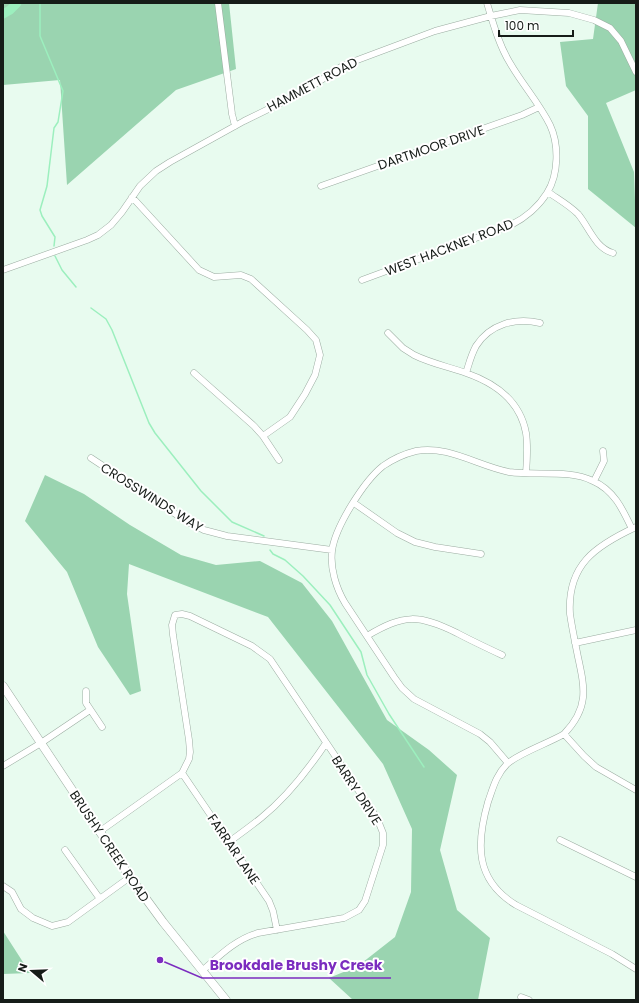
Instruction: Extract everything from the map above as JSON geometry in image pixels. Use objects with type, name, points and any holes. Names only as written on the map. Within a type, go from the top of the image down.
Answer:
[{"type":"main road","name":"BRUSHY CREEK ROAD","points":[[4,691],[41,743],[130,877],[163,922],[226,1000]]},
{"type":"street","points":[[218,3],[232,114],[235,126]]},
{"type":"street","name":"WEST HACKNEY ROAD","points":[[362,280],[511,225],[529,213],[548,192],[556,168],[556,148],[551,126],[509,62],[501,44],[487,3]]},
{"type":"street","name":"HAMMETT ROAD","points":[[3,270],[98,235],[115,221],[140,186],[156,171],[235,126],[303,92],[349,62],[423,35],[515,10],[569,13],[606,25],[617,35],[636,72]]},
{"type":"street","name":"DARTMOOR DRIVE","points":[[321,186],[522,115],[539,107]]},
{"type":"street","points":[[548,192],[574,210],[583,220],[599,244],[606,251],[612,253]]},
{"type":"street","points":[[132,197],[199,270],[214,277],[240,275],[251,279],[316,340],[320,354],[315,375],[305,394],[290,416],[263,436]]},
{"type":"street","points":[[466,373],[476,347],[484,337],[493,330],[505,323],[516,321],[529,320],[540,323]]},
{"type":"street","points":[[388,333],[403,348],[414,355],[485,380],[497,387],[508,398],[518,410],[523,421],[526,434],[526,473]]},
{"type":"street","points":[[194,372],[254,426],[263,436],[279,460]]},
{"type":"street","points":[[508,763],[493,745],[480,734],[407,694],[394,677],[338,591],[333,568],[332,550],[340,525],[369,480],[382,467],[398,457],[417,451],[429,450],[443,452],[500,470],[576,476],[594,481],[604,487],[613,496],[634,528],[596,549],[585,560],[576,573],[571,588],[569,602],[575,643],[583,681],[583,697],[579,714],[564,734],[516,758],[508,763],[502,770],[494,784],[487,808],[481,836],[481,859],[486,874],[493,885],[516,905],[612,954],[636,968]]},
{"type":"street","points":[[594,481],[604,461],[603,451]]},
{"type":"street","name":"CROSSWINDS WAY","points":[[91,458],[186,521],[204,530],[227,536],[332,550]]},
{"type":"street","points":[[354,503],[397,533],[415,542],[435,547],[482,554]]},
{"type":"street","name":"BARRY DRIVE","points":[[182,773],[188,762],[190,748],[172,632],[172,621],[175,615],[182,614],[258,650],[270,659],[377,818],[383,833],[383,845],[365,901],[359,910],[339,919],[253,935],[239,941],[202,971]]},
{"type":"street","points":[[367,636],[383,626],[395,622],[408,619],[422,620],[439,624],[502,655]]},
{"type":"street","points":[[575,643],[636,630]]},
{"type":"street","points":[[86,691],[86,701],[102,728]]},
{"type":"street","points":[[3,766],[41,743],[90,710]]},
{"type":"street","points":[[564,734],[596,768],[636,790]]},
{"type":"street","points":[[229,842],[273,807],[306,772],[326,743]]},
{"type":"street","points":[[99,832],[182,773]]},
{"type":"street","name":"FARRAR LANE","points":[[182,773],[269,901],[277,930]]},
{"type":"street","points":[[560,840],[636,877]]},
{"type":"street","points":[[65,850],[100,899]]},
{"type":"street","points":[[3,886],[12,892],[21,908],[33,918],[52,926],[68,922],[130,877]]},
{"type":"street","points":[[521,997],[529,1000]]},
{"type":"green space","points":[[3,3],[229,3],[236,69],[176,90],[67,185],[60,80],[3,85]]},
{"type":"green space","points":[[598,3],[636,3],[636,90],[606,103],[634,172],[636,228],[588,189],[588,116],[566,86],[560,42],[593,39]]},
{"type":"green space","points":[[45,475],[84,494],[130,525],[181,555],[216,565],[260,561],[302,583],[332,621],[387,720],[429,750],[457,775],[440,850],[457,910],[490,938],[478,1000],[353,1000],[329,978],[358,966],[395,937],[411,892],[412,829],[383,764],[268,617],[129,564],[127,594],[141,691],[130,695],[98,647],[67,572],[25,521]]},
{"type":"green space","points":[[3,931],[30,973],[3,974]]},
{"type":"waterway","points":[[3,14],[17,3]]},
{"type":"waterway","points":[[40,3],[40,36],[63,91],[58,122],[54,128],[47,186],[40,210],[55,237],[54,246]]},
{"type":"waterway","points":[[55,256],[62,270],[76,287]]},
{"type":"waterway","points":[[91,308],[106,319],[112,330],[149,423],[155,433],[201,491],[232,522],[264,536]]},
{"type":"waterway","points":[[270,550],[273,554],[285,560],[303,576],[330,605],[361,652],[367,675],[389,714],[424,767]]},
{"type":"place","name":"Brookdale Brushy Creek","points":[[160,960]]}]
